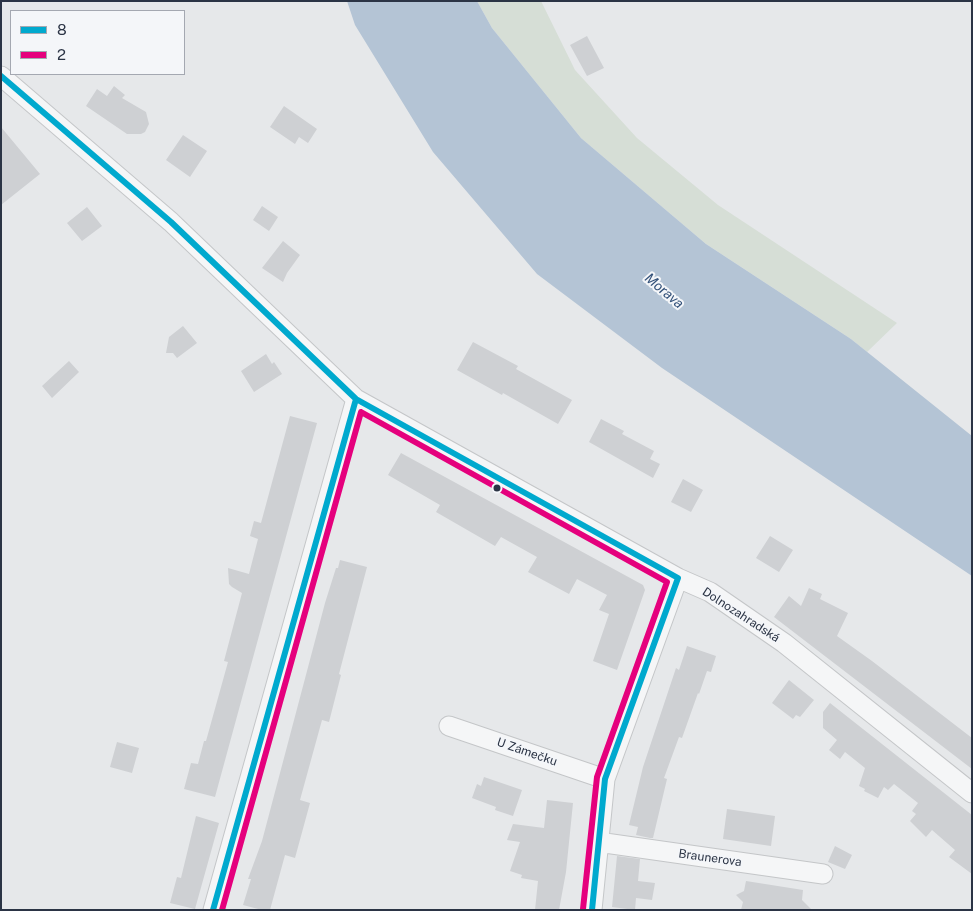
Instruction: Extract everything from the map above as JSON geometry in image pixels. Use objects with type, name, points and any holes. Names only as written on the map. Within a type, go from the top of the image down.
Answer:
[{"type":"street","name":"Dolnozahradská","points":[[1,76],[171,222],[356,399],[678,578],[710,592],[784,643],[972,792]]},
{"type":"street","points":[[213,910],[356,399]]},
{"type":"street","points":[[592,910],[605,779],[678,578]]},
{"type":"street","name":"U Zámečku","points":[[450,726],[605,779]]},
{"type":"street","name":"Braunerova","points":[[598,842],[822,874]]},
{"type":"shaded area","points":[[477,1],[541,1],[575,70],[637,138],[718,205],[897,323],[867,352],[851,339],[706,244],[581,138],[492,28]]},
{"type":"water","name":"Morava","points":[[347,1],[477,1],[492,28],[581,138],[706,244],[851,339],[972,436],[972,576],[662,368],[537,274],[433,152],[355,25]]},
{"type":"building","points":[[587,36],[604,68],[587,76],[570,45]]},
{"type":"building","points":[[114,86],[125,95],[122,98],[146,112],[149,124],[145,132],[141,134],[127,134],[86,106],[97,89],[107,96]]},
{"type":"building","points":[[284,106],[317,129],[308,143],[299,137],[295,144],[270,127]]},
{"type":"building","points":[[1,127],[40,174],[1,205]]},
{"type":"building","points":[[183,135],[207,151],[190,177],[166,160]]},
{"type":"building","points":[[262,206],[278,217],[269,231],[253,220]]},
{"type":"building","points":[[87,207],[102,226],[82,241],[67,223]]},
{"type":"building","points":[[283,241],[300,255],[283,282],[262,268]]},
{"type":"building","points":[[183,326],[197,343],[177,358],[173,353],[166,353],[169,337]]},
{"type":"building","points":[[473,342],[518,366],[516,369],[572,400],[558,424],[457,370]]},
{"type":"building","points":[[266,354],[272,364],[274,362],[282,374],[254,392],[241,371]]},
{"type":"building","points":[[69,361],[79,372],[52,398],[42,386]]},
{"type":"building","points":[[290,416],[317,423],[215,797],[184,789],[191,763],[198,764],[204,741],[206,741],[228,662],[224,661],[242,593],[229,584],[228,568],[249,574],[258,539],[250,536],[254,521],[261,523]]},
{"type":"building","points":[[601,419],[624,431],[622,434],[654,451],[650,459],[660,464],[653,478],[589,442]]},
{"type":"building","points":[[401,453],[643,585],[645,590],[617,670],[593,661],[609,614],[599,610],[607,595],[577,579],[569,594],[528,572],[537,557],[501,537],[495,546],[436,512],[440,505],[388,475]]},
{"type":"building","points":[[683,479],[703,490],[691,512],[671,502]]},
{"type":"building","points":[[770,536],[793,550],[779,572],[756,558]]},
{"type":"building","points":[[340,560],[367,567],[339,674],[341,675],[329,722],[322,720],[300,800],[310,803],[295,858],[285,855],[270,910],[262,910],[243,905],[251,879],[248,879],[262,841],[325,603]]},
{"type":"building","points":[[809,588],[822,594],[820,599],[848,613],[837,636],[972,738],[972,769],[774,617],[789,596],[801,606]]},
{"type":"building","points":[[687,646],[716,656],[711,672],[707,671],[682,738],[679,737],[664,778],[667,779],[653,838],[636,835],[638,827],[629,825],[643,767],[676,668],[679,670]]},
{"type":"building","points":[[789,680],[814,700],[800,717],[796,715],[793,719],[772,703]]},
{"type":"building","points":[[830,703],[972,815],[972,874],[949,857],[955,850],[932,830],[926,837],[910,821],[916,814],[912,811],[918,803],[894,784],[888,790],[884,787],[878,798],[864,791],[865,789],[859,786],[865,768],[845,752],[840,759],[829,750],[837,740],[823,728],[823,712]]},
{"type":"building","points":[[117,742],[139,748],[132,773],[110,767]]},
{"type":"building","points":[[484,777],[522,790],[513,816],[495,810],[496,807],[472,798],[477,784],[481,786]]},
{"type":"building","points":[[547,800],[573,803],[566,872],[559,910],[535,910],[538,881],[521,878],[522,875],[510,871],[520,842],[507,840],[513,824],[544,828]]},
{"type":"building","points":[[727,809],[775,816],[771,846],[723,839]]},
{"type":"building","points":[[196,816],[219,823],[195,909],[170,903],[177,877],[181,878]]},
{"type":"building","points":[[835,846],[852,855],[845,869],[828,862]]},
{"type":"building","points":[[617,856],[640,859],[638,881],[655,883],[652,900],[636,898],[635,910],[612,907]]},
{"type":"building","points":[[746,881],[803,890],[802,900],[812,910],[741,910],[743,902],[736,895],[744,891]]},
{"type":"transit line","name":"8","points":[[1,76],[171,222],[356,399],[678,578],[605,779],[592,910]]},
{"type":"transit line","name":"8","points":[[213,910],[356,399]]},
{"type":"transit line","name":"2","points":[[222,910],[361,412],[667,582],[597,777],[583,909]]}]
